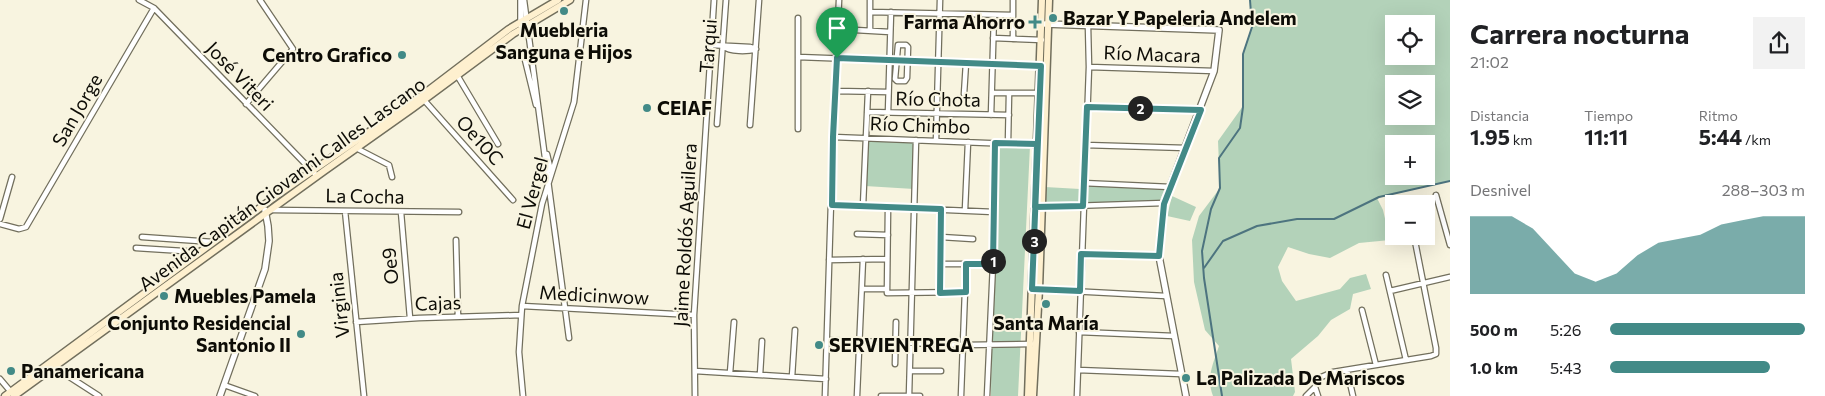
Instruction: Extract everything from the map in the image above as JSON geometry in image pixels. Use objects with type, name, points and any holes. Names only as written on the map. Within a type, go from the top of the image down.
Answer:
[{"type":"main road","name":"Avenida Capitán Giovanni Calles Lascano","points":[[10,395],[54,367],[268,211],[314,173],[558,0]]},
{"type":"main road","name":"Avenida Capitán Giovanni Calles Lascano","points":[[10,395],[262,206],[356,148],[458,75],[521,25],[570,0]]},
{"type":"main road","points":[[1042,0],[1045,24]]},
{"type":"main road","points":[[1033,396],[1044,40],[1049,0]]},
{"type":"main road","points":[[1039,207],[1037,144],[1044,40]]},
{"type":"main road","points":[[1028,396],[1036,289]]},
{"type":"street","name":"José Viteri","points":[[140,0],[154,8],[314,173]]},
{"type":"street","points":[[246,104],[293,49],[260,0]]},
{"type":"street","points":[[520,0],[521,25]]},
{"type":"street","points":[[524,0],[569,338]]},
{"type":"street","name":"El Vergel","points":[[523,396],[519,352],[522,306],[542,204],[574,102],[586,0]]},
{"type":"street","name":"Jaime Roldós Aguilera","points":[[695,396],[694,316],[714,0]]},
{"type":"street","name":"Tarqui","points":[[717,124],[726,0]]},
{"type":"street","points":[[750,124],[760,0]]},
{"type":"street","points":[[826,396],[833,137],[839,0]]},
{"type":"street","points":[[870,0],[870,31]]},
{"type":"street","points":[[936,141],[940,0]]},
{"type":"street","points":[[1013,0],[1013,39]]},
{"type":"street","name":"San Jorge","points":[[0,224],[19,229],[26,227],[154,8]]},
{"type":"street","points":[[870,12],[1012,15]]},
{"type":"street","points":[[888,113],[890,12]]},
{"type":"street","points":[[991,115],[994,15]]},
{"type":"street","points":[[798,18],[798,129]]},
{"type":"street","points":[[1045,24],[1219,30],[1214,71],[1201,110],[1164,204],[1159,256],[1186,396]]},
{"type":"street","points":[[1077,396],[1088,26]]},
{"type":"street","points":[[838,29],[890,32]]},
{"type":"street","points":[[993,38],[1044,40]]},
{"type":"street","points":[[711,45],[756,49]]},
{"type":"street","points":[[906,45],[908,47],[908,61],[907,78],[905,81],[896,80],[897,46],[906,45]]},
{"type":"street","points":[[798,56],[1041,66]]},
{"type":"street","points":[[525,60],[552,172]]},
{"type":"street","points":[[964,94],[966,63]]},
{"type":"street","name":"Río Macara","points":[[1088,67],[1214,71]]},
{"type":"street","points":[[458,75],[498,144]]},
{"type":"street","points":[[835,91],[888,92]]},
{"type":"street","points":[[863,206],[868,91]]},
{"type":"street","points":[[992,94],[1040,93]]},
{"type":"street","points":[[1008,144],[1009,94]]},
{"type":"street","name":"Oe10C","points":[[424,100],[513,200]]},
{"type":"street","points":[[1087,107],[1201,110]]},
{"type":"street","name":"Río Chota","points":[[867,112],[1009,115]]},
{"type":"street","name":"Río Chimbo","points":[[833,137],[1037,144]]},
{"type":"street","points":[[909,396],[916,140]]},
{"type":"street","points":[[965,210],[968,142]]},
{"type":"street","points":[[987,396],[993,264],[995,143]]},
{"type":"street","points":[[1085,145],[1186,148]]},
{"type":"street","points":[[356,148],[389,165],[392,177]]},
{"type":"street","points":[[0,219],[12,177]]},
{"type":"street","points":[[1083,183],[1171,186]]},
{"type":"street","points":[[1436,195],[1450,245]]},
{"type":"street","points":[[1039,207],[1164,204]]},
{"type":"street","points":[[832,205],[994,212]]},
{"type":"street","points":[[220,396],[265,269],[269,241],[268,211],[262,206]]},
{"type":"street","points":[[887,291],[888,207]]},
{"type":"street","points":[[940,293],[941,209]]},
{"type":"street","name":"La Cocha","points":[[268,211],[459,212]]},
{"type":"street","name":"Virginia","points":[[345,211],[364,396]]},
{"type":"street","name":"Oe9","points":[[401,212],[410,318]]},
{"type":"street","points":[[856,234],[888,235]]},
{"type":"street","points":[[142,237],[214,242]]},
{"type":"street","points":[[941,237],[973,239]]},
{"type":"street","points":[[456,240],[458,317]]},
{"type":"street","points":[[1306,396],[1319,378],[1333,372],[1436,354],[1416,245]]},
{"type":"street","points":[[136,248],[199,252]]},
{"type":"street","points":[[1081,254],[1159,256]]},
{"type":"street","points":[[829,260],[887,259]]},
{"type":"street","points":[[857,396],[863,260]]},
{"type":"street","points":[[941,264],[993,264]]},
{"type":"street","points":[[961,396],[966,264]]},
{"type":"street","points":[[1386,274],[1406,360]]},
{"type":"street","points":[[1390,291],[1450,277]]},
{"type":"street","points":[[862,289],[912,293],[966,292]]},
{"type":"street","points":[[1036,289],[1166,296]]},
{"type":"street","name":"Medicinwow","points":[[522,306],[694,316]]},
{"type":"street","points":[[1362,310],[1376,365]]},
{"type":"street","name":"Cajas","points":[[356,322],[410,318],[521,316]]},
{"type":"street","points":[[730,373],[734,322]]},
{"type":"street","points":[[895,364],[896,322]]},
{"type":"street","points":[[792,377],[795,330]]},
{"type":"street","points":[[1079,332],[1174,336]]},
{"type":"street","points":[[827,340],[964,345],[1031,344]]},
{"type":"street","points":[[760,375],[762,341]]},
{"type":"street","points":[[54,367],[99,396]]},
{"type":"street","points":[[1078,370],[1181,374]]},
{"type":"street","points":[[1347,370],[1354,396]]},
{"type":"street","points":[[695,371],[826,379]]},
{"type":"street","points":[[910,371],[940,371]]},
{"type":"street","points":[[0,379],[10,395]]},
{"type":"street","points":[[224,385],[255,396]]},
{"type":"street","points":[[1315,386],[1318,396]]},
{"type":"street","points":[[881,396],[920,396]]},
{"type":"green space","points":[[1250,0],[1450,0],[1450,181],[1435,184],[1435,135],[1385,135],[1385,185],[1433,185],[1377,198],[1385,219],[1385,240],[1359,243],[1330,258],[1288,247],[1278,267],[1282,281],[1296,301],[1340,289],[1350,278],[1366,274],[1371,289],[1353,294],[1350,309],[1331,320],[1318,336],[1291,359],[1295,392],[1293,396],[1213,396],[1210,377],[1219,346],[1205,330],[1194,282],[1192,240],[1199,216],[1220,188],[1218,141],[1243,106],[1243,54],[1252,27]]},
{"type":"green space","points":[[866,140],[914,141],[914,189],[865,186]]},
{"type":"green space","points":[[993,145],[1030,146],[1018,396],[991,396]]},
{"type":"green space","points":[[1087,185],[1165,188],[1160,201],[1086,204]]},
{"type":"green space","points":[[1045,187],[1080,189],[1080,204],[1045,205]]},
{"type":"green space","points":[[1172,196],[1196,207],[1190,221],[1167,216]]},
{"type":"waterway","points":[[1222,396],[1204,278],[1202,251],[1211,209],[1220,188],[1219,158],[1240,128],[1243,107],[1243,54],[1252,27],[1250,0]]},
{"type":"waterway","points":[[1204,268],[1223,241],[1257,226],[1297,219],[1334,219],[1379,197],[1450,181]]},
{"type":"place","name":"Muebleria Sanguna e Hijos","points":[[564,11]]},
{"type":"place","name":"Bazar Y Papeleria Andelem","points":[[1053,18]]},
{"type":"place","name":"Farma Ahorro","points":[[1035,22]]},
{"type":"place","name":"Centro Grafico","points":[[402,55]]},
{"type":"place","name":"CEIAF","points":[[647,108]]},
{"type":"place","name":"Muebles Pamela","points":[[164,296]]},
{"type":"place","name":"Santa María","points":[[1046,304]]},
{"type":"place","name":"Conjunto Residencial Santonio II","points":[[301,334]]},
{"type":"place","name":"SERVIENTREGA","points":[[819,345]]},
{"type":"place","name":"Panamericana","points":[[11,371]]},
{"type":"place","name":"La Palizada De Mariscos","points":[[1186,378]]},
{"type":"route","points":[[837,58],[832,205],[941,209],[940,293],[966,292],[966,264],[993,264],[995,143],[1037,144],[1035,207],[1083,206],[1087,107],[1201,110],[1164,204],[1159,256],[1081,254],[1080,291],[1032,289],[1037,144],[1041,66],[837,58]]}]
